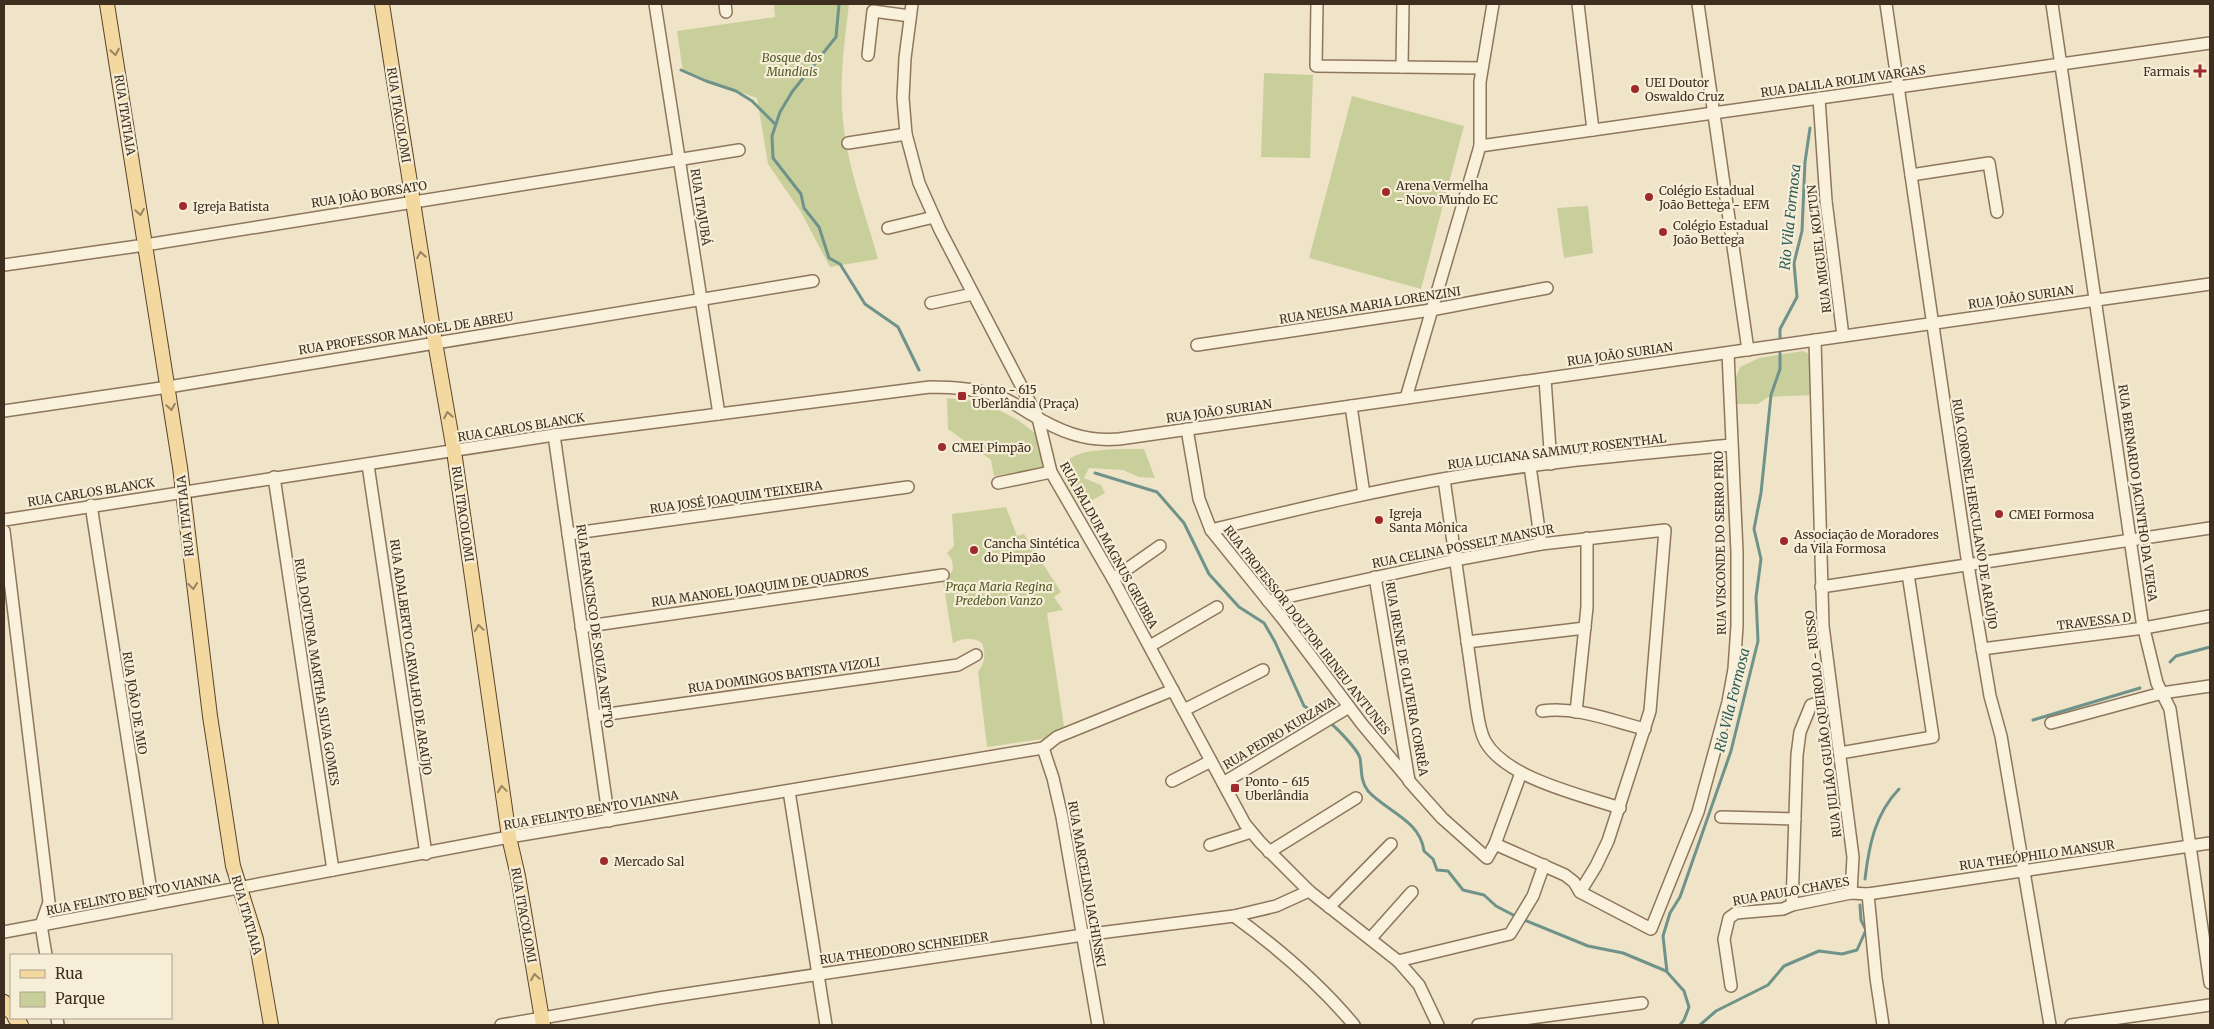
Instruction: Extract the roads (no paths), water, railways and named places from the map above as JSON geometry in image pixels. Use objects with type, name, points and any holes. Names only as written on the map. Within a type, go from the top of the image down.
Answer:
[{"type":"main road","name":"RUA ITATIAIA","points":[[107,4],[168,387],[210,716],[233,866],[256,939],[271,1025]]},
{"type":"main road","name":"RUA ITACOLOMI","points":[[382,4],[454,451],[509,837],[518,876],[542,1022]]},
{"type":"street","name":"RUA ITAJUBÁ","points":[[655,4],[719,414]]},
{"type":"street","name":"RUA BALDUR MAGNUS GRUBBA","points":[[912,4],[904,79],[906,134],[914,170],[934,217],[1038,418],[1051,472],[1113,579],[1251,832],[1309,891],[1398,961],[1418,985],[1438,1025]]},
{"type":"street","points":[[1316,4],[1316,66],[1482,68]]},
{"type":"street","points":[[1402,67],[1403,4]]},
{"type":"street","points":[[1406,398],[1480,146],[1482,68],[1494,4]]},
{"type":"street","points":[[1578,4],[1593,130]]},
{"type":"street","points":[[1698,4],[1748,350]]},
{"type":"street","name":"RUA CORONEL HERCULANO DE ARAÚJO","points":[[1886,4],[1968,565],[1990,696],[2001,736],[2050,1025]]},
{"type":"street","name":"RUA BERNARDO JACINTHO DA VEIGA","points":[[2052,4],[2144,628],[2157,684],[2170,709],[2210,983]]},
{"type":"street","points":[[868,54],[873,11],[910,16]]},
{"type":"street","name":"RUA DALILA ROLIM VARGAS","points":[[1480,146],[2210,44]]},
{"type":"street","name":"RUA MIGUEL KOLTUN","points":[[1819,98],[1826,201],[1843,336]]},
{"type":"street","points":[[848,143],[906,134]]},
{"type":"street","name":"RUA JOÃO BORSATO","points":[[4,265],[145,245],[739,150]]},
{"type":"street","points":[[1911,175],[1989,163],[1997,212]]},
{"type":"street","points":[[888,228],[934,217]]},
{"type":"street","name":"RUA PROFESSOR MANOEL DE ABREU","points":[[4,411],[168,387],[814,281]]},
{"type":"street","name":"RUA JOÃO SURIAN","points":[[1038,418],[1072,435],[1102,440],[2210,284]]},
{"type":"street","name":"RUA NEUSA MARIA LORENZINI","points":[[1197,345],[1431,310],[1547,288]]},
{"type":"street","points":[[931,303],[973,294]]},
{"type":"street","name":"RUA JULIÃO GUIÃO QUEIROLO - RUSSO","points":[[1814,340],[1823,626],[1853,862],[1875,972],[1883,1025]]},
{"type":"street","name":"RUA VISCONDE DO SERRO FRIO","points":[[1580,892],[1651,929],[1698,812],[1731,689],[1736,649],[1737,602],[1728,352]]},
{"type":"street","points":[[1544,378],[1551,464]]},
{"type":"street","name":"RUA CARLOS BLANCK","points":[[4,520],[91,505],[274,477],[368,465],[554,435],[910,389],[949,387],[984,392],[1000,397],[1038,418]]},
{"type":"street","points":[[1351,406],[1364,494]]},
{"type":"street","name":"RUA PROFESSOR DOUTOR IRINEU ANTUNES","points":[[1186,429],[1200,504],[1211,530],[1409,781]]},
{"type":"street","name":"RUA FRANCISCO DE SOUZA NETTO","points":[[554,435],[609,821]]},
{"type":"street","name":"RUA LUCIANA SAMMUT ROSENTHAL","points":[[1211,530],[1364,494],[1444,479],[1530,466],[1731,445]]},
{"type":"street","name":"RUA ADALBERTO CARVALHO DE ARAÚJO","points":[[368,465],[426,854]]},
{"type":"street","points":[[1530,466],[1541,544]]},
{"type":"street","points":[[998,483],[1051,472]]},
{"type":"street","name":"RUA DOUTORA MARTHA SILVA GOMES","points":[[274,477],[333,870]]},
{"type":"street","points":[[1444,479],[1479,720],[1485,740],[1498,758],[1521,773],[1620,808]]},
{"type":"street","name":"RUA JOSÉ JOAQUIM TEIXEIRA","points":[[568,534],[908,486]]},
{"type":"street","name":"RUA JOÃO DE MIO","points":[[91,505],[153,904]]},
{"type":"street","points":[[1821,587],[2210,528]]},
{"type":"street","name":"RUA CELINA POSSELT MANSUR","points":[[1268,601],[1455,560],[1541,544],[1665,530],[1653,690],[1645,729]]},
{"type":"street","points":[[4,531],[49,902],[41,925],[46,954]]},
{"type":"street","points":[[1576,712],[1588,597],[1587,538]]},
{"type":"street","points":[[1113,579],[1160,546]]},
{"type":"street","points":[[1840,753],[1933,737],[1908,574]]},
{"type":"street","name":"RUA MANOEL JOAQUIM DE QUADROS","points":[[581,627],[944,575]]},
{"type":"street","name":"RUA IRENE DE OLIVEIRA CORRÊA","points":[[1375,577],[1409,781],[1442,818],[1487,858],[1495,844]]},
{"type":"street","points":[[1150,646],[1217,607]]},
{"type":"street","name":"TRAVESSA D","points":[[1982,649],[2144,628],[2210,616]]},
{"type":"street","points":[[1467,642],[1585,628]]},
{"type":"street","name":"RUA DOMINGOS BATISTA VIZOLI","points":[[594,716],[958,665],[976,655]]},
{"type":"street","points":[[1184,710],[1263,670]]},
{"type":"street","points":[[2051,723],[2162,693],[2210,686]]},
{"type":"street","name":"RUA FELINTO BENTO VIANNA","points":[[4,932],[509,837],[1043,748],[1057,737],[1173,690]]},
{"type":"street","points":[[1792,905],[1798,744],[1803,721],[1811,705],[1832,699]]},
{"type":"street","name":"RUA PEDRO KURZAVA","points":[[1223,783],[1349,707]]},
{"type":"street","points":[[1521,773],[1495,844],[1570,878],[1580,892],[1602,855],[1620,808],[1645,729],[1576,712],[1542,711]]},
{"type":"street","name":"RUA MARCELINO IACHINSKI","points":[[1043,748],[1061,809],[1098,1025]]},
{"type":"street","points":[[1172,781],[1211,761]]},
{"type":"street","points":[[790,791],[826,1025]]},
{"type":"street","points":[[1269,852],[1356,798]]},
{"type":"street","points":[[1721,817],[1795,819]]},
{"type":"street","points":[[1210,845],[1251,832]]},
{"type":"street","name":"RUA THEÓPHILO MANSUR","points":[[1860,894],[2210,843]]},
{"type":"street","points":[[1329,907],[1391,844]]},
{"type":"street","points":[[1398,961],[1510,934],[1533,896],[1544,865]]},
{"type":"street","name":"RUA THEODORO SCHNEIDER","points":[[501,1025],[542,1022],[659,998],[818,974],[1083,935],[1234,916],[1276,906],[1309,891]]},
{"type":"street","points":[[1371,938],[1412,892]]},
{"type":"street","name":"RUA PAULO CHAVES","points":[[1730,986],[1724,934],[1729,918],[1736,913],[1783,909],[1792,905],[1860,894]]},
{"type":"street","points":[[1234,916],[1275,946],[1331,996],[1354,1025]]},
{"type":"street","points":[[1478,1025],[1642,1004]]},
{"type":"street","points":[[2071,1025],[2210,1005]]},
{"type":"waterway","points":[[839,4],[836,37],[792,92],[780,112],[772,136],[773,158],[801,194],[804,208],[819,227],[829,258],[840,264],[865,304],[898,327],[919,370]]},
{"type":"waterway","points":[[681,70],[736,91],[752,101],[775,124]]},
{"type":"waterway","name":"Rio Vila Formosa","points":[[1780,342],[1780,329],[1797,297],[1794,263],[1802,231],[1805,162],[1810,128]]},
{"type":"waterway","name":"Rio Vila Formosa","points":[[1680,1025],[1689,1007],[1684,991],[1667,972],[1663,936],[1670,913],[1680,897],[1731,751],[1758,641],[1756,597],[1761,559],[1754,529],[1761,493],[1771,395],[1780,369],[1780,348]]},
{"type":"waterway","points":[[1095,473],[1157,492],[1184,523],[1209,574],[1239,607],[1264,623],[1275,642],[1304,706],[1325,719]]},
{"type":"waterway","points":[[2170,662],[2176,656],[2210,647]]},
{"type":"waterway","points":[[2033,720],[2140,688]]},
{"type":"waterway","points":[[1330,723],[1347,739],[1358,754],[1365,787],[1375,798],[1401,817],[1416,831],[1424,851],[1433,859],[1437,870],[1448,871],[1463,890],[1484,895],[1496,906],[1517,917]]},
{"type":"waterway","points":[[1865,879],[1871,842],[1879,819],[1899,789]]},
{"type":"waterway","points":[[1700,1025],[1716,1011],[1768,985],[1784,966],[1819,951],[1842,954],[1857,950],[1866,930],[1861,920],[1860,905]]},
{"type":"waterway","points":[[1522,919],[1588,946],[1623,953],[1666,971]]},
{"type":"place","name":"Farmais","points":[[2200,71]]},
{"type":"place","name":"UEI Doutor Oswaldo Cruz","points":[[1635,89]]},
{"type":"place","name":"Arena Vermelha - Novo Mundo EC","points":[[1386,192]]},
{"type":"place","name":"Colégio Estadual João Bettega - EFM","points":[[1649,197]]},
{"type":"place","name":"Igreja Batista","points":[[183,206]]},
{"type":"place","name":"Colégio Estadual João Bettega","points":[[1663,232]]},
{"type":"place","name":"Ponto - 615 Uberlândia (Praça)","points":[[962,396]]},
{"type":"place","name":"CMEI Pimpão","points":[[942,447]]},
{"type":"place","name":"CMEI Formosa","points":[[1999,514]]},
{"type":"place","name":"Igreja Santa Mônica","points":[[1379,520]]},
{"type":"place","name":"Associação de Moradores da Vila Formosa","points":[[1784,541]]},
{"type":"place","name":"Cancha Sintética do Pimpão","points":[[974,550]]},
{"type":"place","name":"Ponto - 615 Uberlândia","points":[[1235,788]]},
{"type":"place","name":"Mercado Sal","points":[[604,861]]},
{"type":"park label","name":"Bosque dos Mundiais","points":[[792,64]]},
{"type":"park label","name":"Praça Maria Regina Predebon Vanzo","points":[[999,593]]}]
